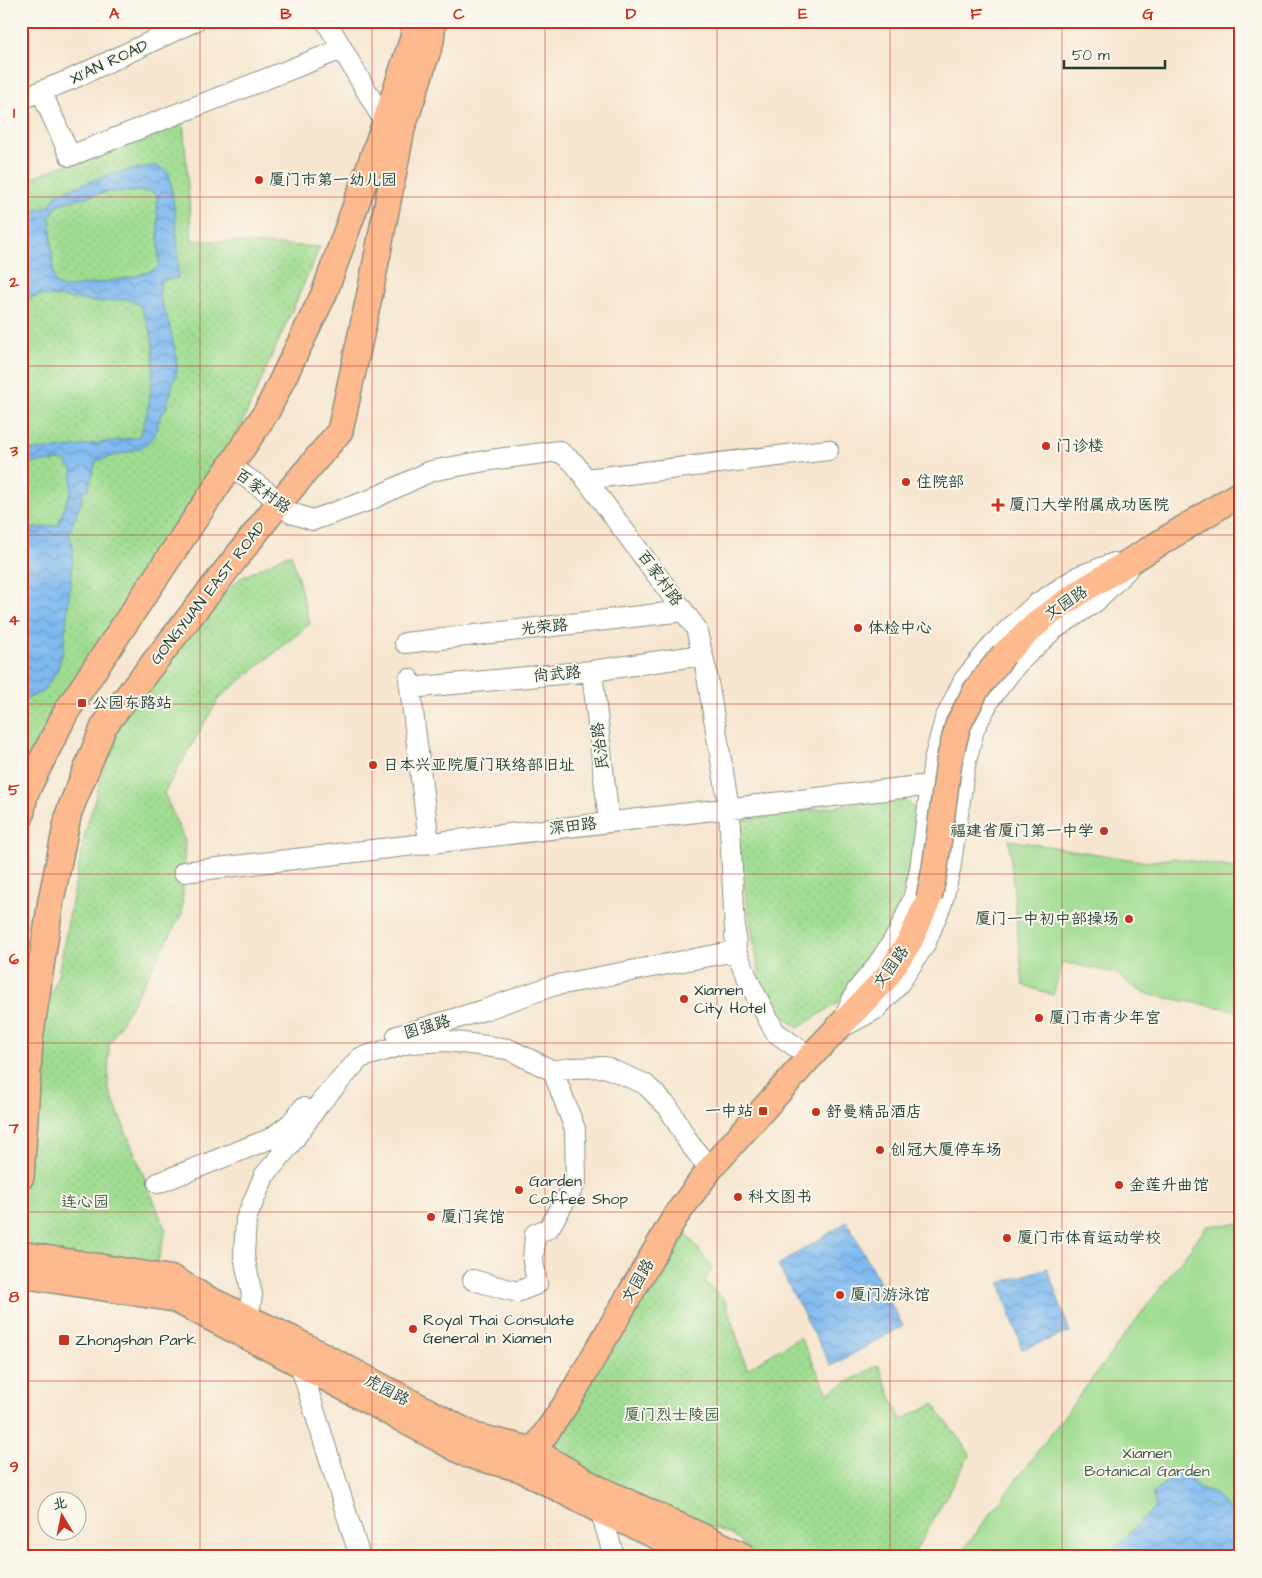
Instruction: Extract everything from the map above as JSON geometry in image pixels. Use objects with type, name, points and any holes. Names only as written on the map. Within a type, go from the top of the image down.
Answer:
[{"type":"main road","points":[[21,816],[25,794],[66,712],[267,411],[324,294],[385,123],[413,38],[415,21]]},
{"type":"main road","name":"GONGYUAN EAST ROAD","points":[[21,1177],[30,1040],[50,900],[69,812],[104,726],[279,502],[340,431],[370,294],[402,129],[431,41],[433,21]]},
{"type":"main road","name":"文园路","points":[[527,1460],[568,1401],[675,1217],[710,1169],[810,1057],[886,978],[911,939],[929,898],[935,868],[949,761],[958,725],[976,690],[1004,654],[1043,618],[1241,493]]},
{"type":"main road","name":"虎园路","points":[[21,1254],[174,1279],[204,1297],[292,1339],[475,1436],[527,1460],[593,1486],[743,1557]]},
{"type":"main road","name":"虎园路","points":[[21,1275],[174,1300],[300,1364],[468,1455],[527,1460],[601,1511],[702,1557]]},
{"type":"street","name":"XI'AN ROAD","points":[[21,99],[72,79],[195,21]]},
{"type":"street","points":[[326,21],[385,123]]},
{"type":"street","points":[[41,91],[70,156],[342,49]]},
{"type":"street","points":[[586,479],[828,450]]},
{"type":"street","name":"百家村路","points":[[230,466],[291,513],[313,520],[370,500],[431,472],[490,460],[559,451],[574,463],[696,628],[729,808],[736,951],[750,984],[775,1032],[810,1057]]},
{"type":"street","points":[[839,1028],[876,1009],[898,985],[924,944],[942,903],[950,870],[962,781],[974,729],[990,699],[1017,664],[1053,630],[1095,602],[1147,552]]},
{"type":"street","points":[[839,1028],[857,990],[876,967],[899,932],[914,896],[920,869],[934,760],[945,719],[964,680],[994,643],[1034,605],[1079,576],[1147,552]]},
{"type":"street","name":"光荣路","points":[[405,643],[684,611]]},
{"type":"street","name":"尚武路","points":[[430,843],[410,684],[592,671],[702,655]]},
{"type":"street","name":"民治路","points":[[592,671],[610,822]]},
{"type":"street","name":"深田路","points":[[184,872],[962,781]]},
{"type":"street","name":"图强路","points":[[158,1183],[272,1138],[291,1123],[348,1058],[368,1044],[484,1010],[552,986],[736,951]]},
{"type":"street","points":[[248,1318],[252,1296],[244,1256],[246,1219],[264,1176],[289,1146],[320,1103],[360,1058],[409,1044],[448,1041],[508,1049],[553,1071],[572,1068],[604,1067],[645,1084],[668,1107],[689,1143],[710,1169]]},
{"type":"street","points":[[474,1280],[517,1292],[537,1284],[533,1261],[535,1234],[549,1228],[576,1182],[575,1130],[553,1071]]},
{"type":"street","points":[[292,1339],[360,1557]]},
{"type":"street","points":[[593,1486],[614,1557]]},
{"type":"green space","points":[[183,119],[192,240],[320,247],[237,435],[63,700],[21,771],[21,182]]},
{"type":"green space","name":"连心园","points":[[291,553],[310,624],[219,698],[164,793],[185,841],[182,914],[109,1045],[108,1087],[166,1231],[153,1279],[38,1260],[21,1223],[21,1194],[28,1164],[36,1038],[58,975],[85,832],[116,729],[183,626],[241,578]]},
{"type":"green space","points":[[902,796],[917,811],[916,847],[893,924],[838,1003],[798,1028],[764,1001],[733,822]]},
{"type":"green space","name":"厦门一中初中部操场","points":[[1009,840],[1147,862],[1174,858],[1241,869],[1241,1011],[1151,995],[1132,986],[1116,973],[1063,962],[1053,995],[1023,985]]},
{"type":"green space","name":"Xiamen Botanical Garden","points":[[1241,1223],[1241,1557],[958,1557],[1207,1226]]},
{"type":"green space","name":"厦门烈士陵园","points":[[685,1232],[713,1268],[704,1281],[725,1300],[747,1369],[800,1337],[828,1393],[878,1365],[901,1420],[933,1404],[970,1454],[912,1557],[759,1557],[732,1535],[540,1456]]},
{"type":"water","points":[[156,165],[169,173],[176,225],[178,278],[161,280],[159,295],[169,323],[176,354],[177,370],[165,410],[160,417],[154,437],[141,448],[96,461],[88,490],[81,491],[83,496],[69,533],[74,550],[63,652],[57,671],[43,691],[21,702],[21,530],[58,525],[71,490],[72,470],[64,460],[21,464],[21,451],[68,448],[138,437],[146,418],[149,404],[153,348],[151,334],[140,305],[127,299],[100,302],[40,295],[21,301],[21,216],[50,206],[56,194],[111,174]],"holes":[[[152,191],[157,197],[159,266],[142,274],[99,283],[63,288],[54,282],[50,218],[58,204],[105,192]]]},
{"type":"water","name":"厦门游泳馆","points":[[847,1222],[903,1326],[831,1366],[778,1265]]},
{"type":"water","points":[[1047,1268],[1070,1332],[1022,1349],[1000,1283]]},
{"type":"water","points":[[1182,1468],[1199,1489],[1214,1492],[1229,1511],[1241,1496],[1241,1557],[1106,1557],[1156,1506],[1152,1494]]},
{"type":"place","name":"厦门市第一幼儿园","points":[[259,180]]},
{"type":"place","name":"门诊楼","points":[[1046,446]]},
{"type":"place","name":"住院部","points":[[906,482]]},
{"type":"place","name":"厦门大学附属成功医院","points":[[998,505]]},
{"type":"place","name":"体检中心","points":[[858,628]]},
{"type":"place","name":"公园东路站","points":[[82,703]]},
{"type":"place","name":"日本兴亚院厦门联络部旧址","points":[[373,765]]},
{"type":"place","name":"福建省厦门第一中学","points":[[1104,831]]},
{"type":"place","name":"厦门一中初中部操场","points":[[1129,919]]},
{"type":"place","name":"Xiamen City Hotel","points":[[684,999]]},
{"type":"place","name":"厦门市青少年宫","points":[[1039,1018]]},
{"type":"place","name":"一中站","points":[[763,1111]]},
{"type":"place","name":"舒曼精品酒店","points":[[816,1112]]},
{"type":"place","name":"创冠大厦停车场","points":[[880,1150]]},
{"type":"place","name":"金莲升曲馆","points":[[1119,1185]]},
{"type":"place","name":"Garden Coffee Shop","points":[[519,1190]]},
{"type":"place","name":"科文图书","points":[[738,1197]]},
{"type":"place","name":"厦门宾馆","points":[[431,1217]]},
{"type":"place","name":"厦门市体育运动学校","points":[[1007,1238]]},
{"type":"place","name":"厦门游泳馆","points":[[840,1295]]},
{"type":"place","name":"Royal Thai Consulate General in Xiamen","points":[[413,1329]]},
{"type":"place","name":"Zhongshan Park","points":[[64,1340]]}]
